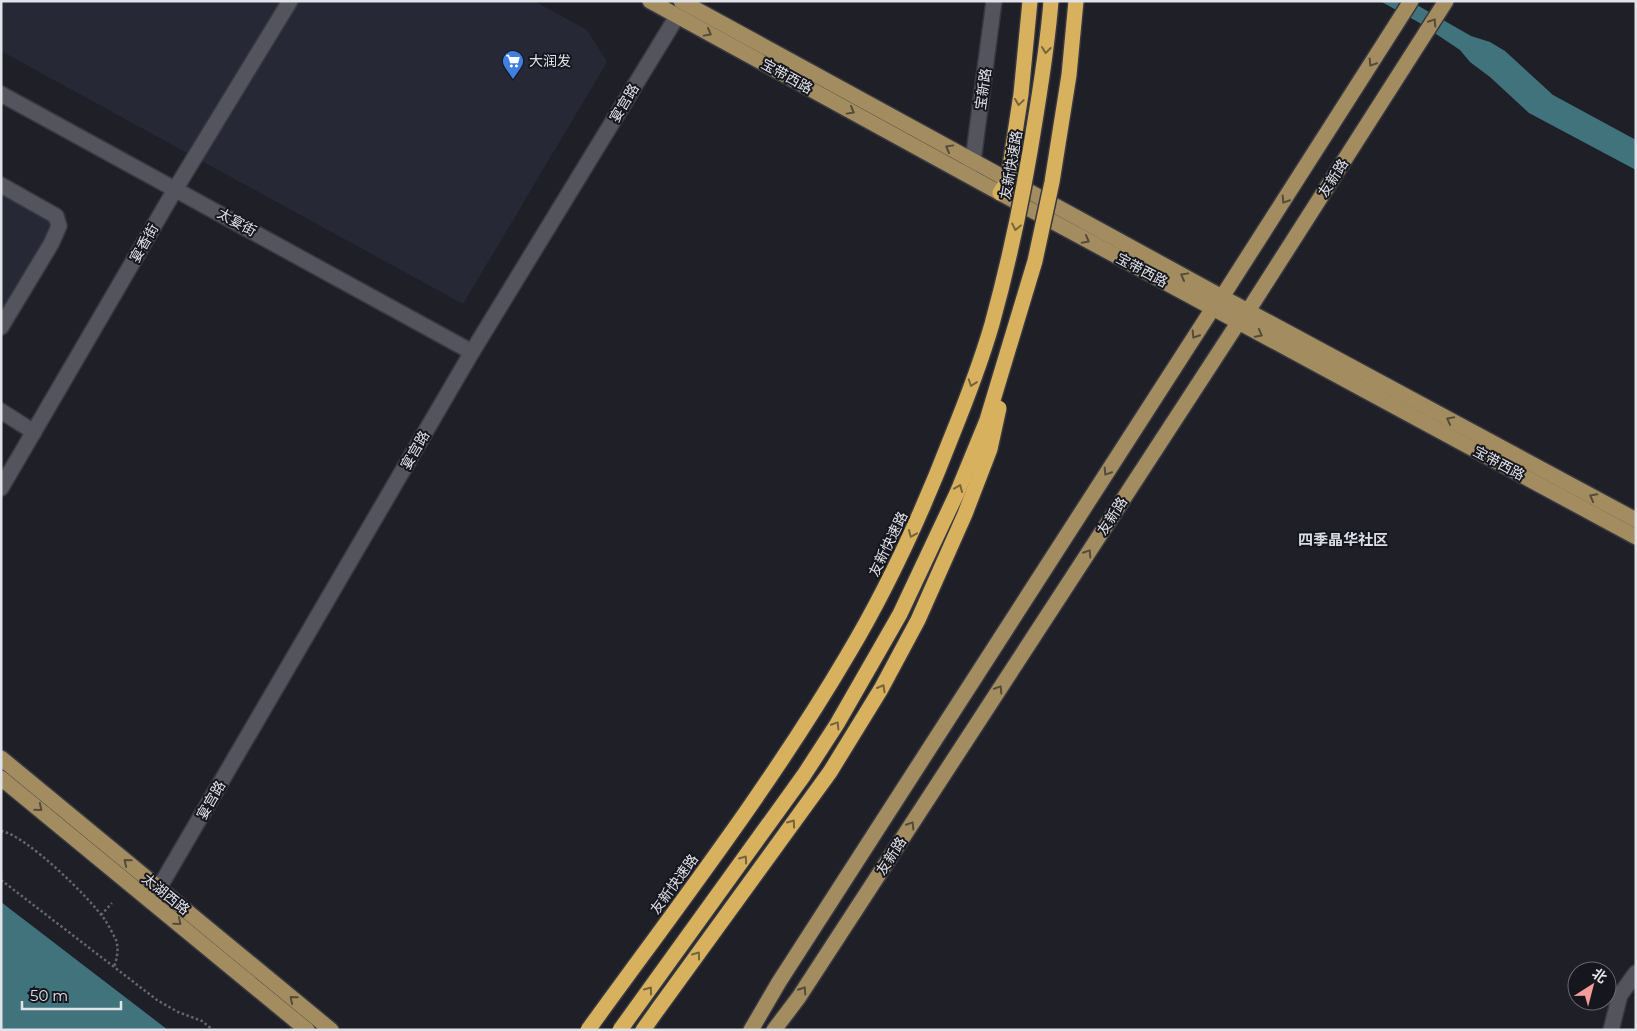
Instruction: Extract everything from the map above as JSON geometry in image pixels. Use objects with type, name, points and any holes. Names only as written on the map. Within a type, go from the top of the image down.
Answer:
[{"type":"highway","points":[[1004,187],[1020,94],[1030,1]]},
{"type":"highway","name":"友新快速路","points":[[588,1030],[784,758],[849,653],[908,543],[963,408],[991,326],[1010,254],[1027,174],[1044,66],[1051,1]]},
{"type":"highway","points":[[620,1030],[804,775],[872,665],[900,614],[957,493],[987,420],[1035,261],[1052,182],[1068,74],[1076,1]]},
{"type":"highway","points":[[643,1030],[830,772],[901,654],[942,568],[981,476],[990,449],[1014,333]]},
{"type":"main road","name":"宝带西路","points":[[650,1],[681,7],[969,168],[1243,317],[1636,537]]},
{"type":"main road","name":"友新路","points":[[751,1030],[778,982],[1411,1]]},
{"type":"main road","name":"友新路","points":[[774,1030],[799,997],[1243,317],[1445,3]]},
{"type":"main road","name":"宝带西路","points":[[1243,317],[1636,520]]},
{"type":"main road","name":"太湖西路","points":[[1,758],[307,1030]]},
{"type":"main road","name":"太湖西路","points":[[1,778],[155,893],[331,1030]]},
{"type":"street","name":"宴香街","points":[[1,488],[176,188],[290,1]]},
{"type":"street","name":"宝新路","points":[[969,168],[994,1]]},
{"type":"street","name":"宴宫路","points":[[155,893],[472,352],[681,7]]},
{"type":"street","name":"太宴街","points":[[1,94],[176,188],[472,352]]},
{"type":"street","points":[[1,186],[56,216],[59,226],[51,244],[1,327]]},
{"type":"street","points":[[1,411],[34,432]]},
{"type":"street","points":[[1611,1030],[1620,995],[1636,973]]},
{"type":"path","points":[[1,831],[20,839],[86,896],[106,921],[116,942],[118,956],[114,967]]},
{"type":"path","points":[[1,880],[158,1000],[178,1012],[202,1021],[213,1030]]},
{"type":"path","points":[[101,915],[112,902]]},
{"type":"shaded area","points":[[1,1],[534,1],[587,30],[607,62],[463,304],[1,51]]},
{"type":"shaded area","points":[[1,177],[67,214],[1,325]]},
{"type":"water","points":[[1380,1],[1410,1],[1471,36],[1490,42],[1505,51],[1553,95],[1636,140],[1636,170],[1529,113],[1490,77],[1470,62],[1460,50],[1418,22]]},
{"type":"water","points":[[1,902],[168,1030],[1,1030]]},
{"type":"place","name":"大润发","points":[[513,80]]},
{"type":"district","name":"四季晶华社区","points":[[1343,539]]}]
